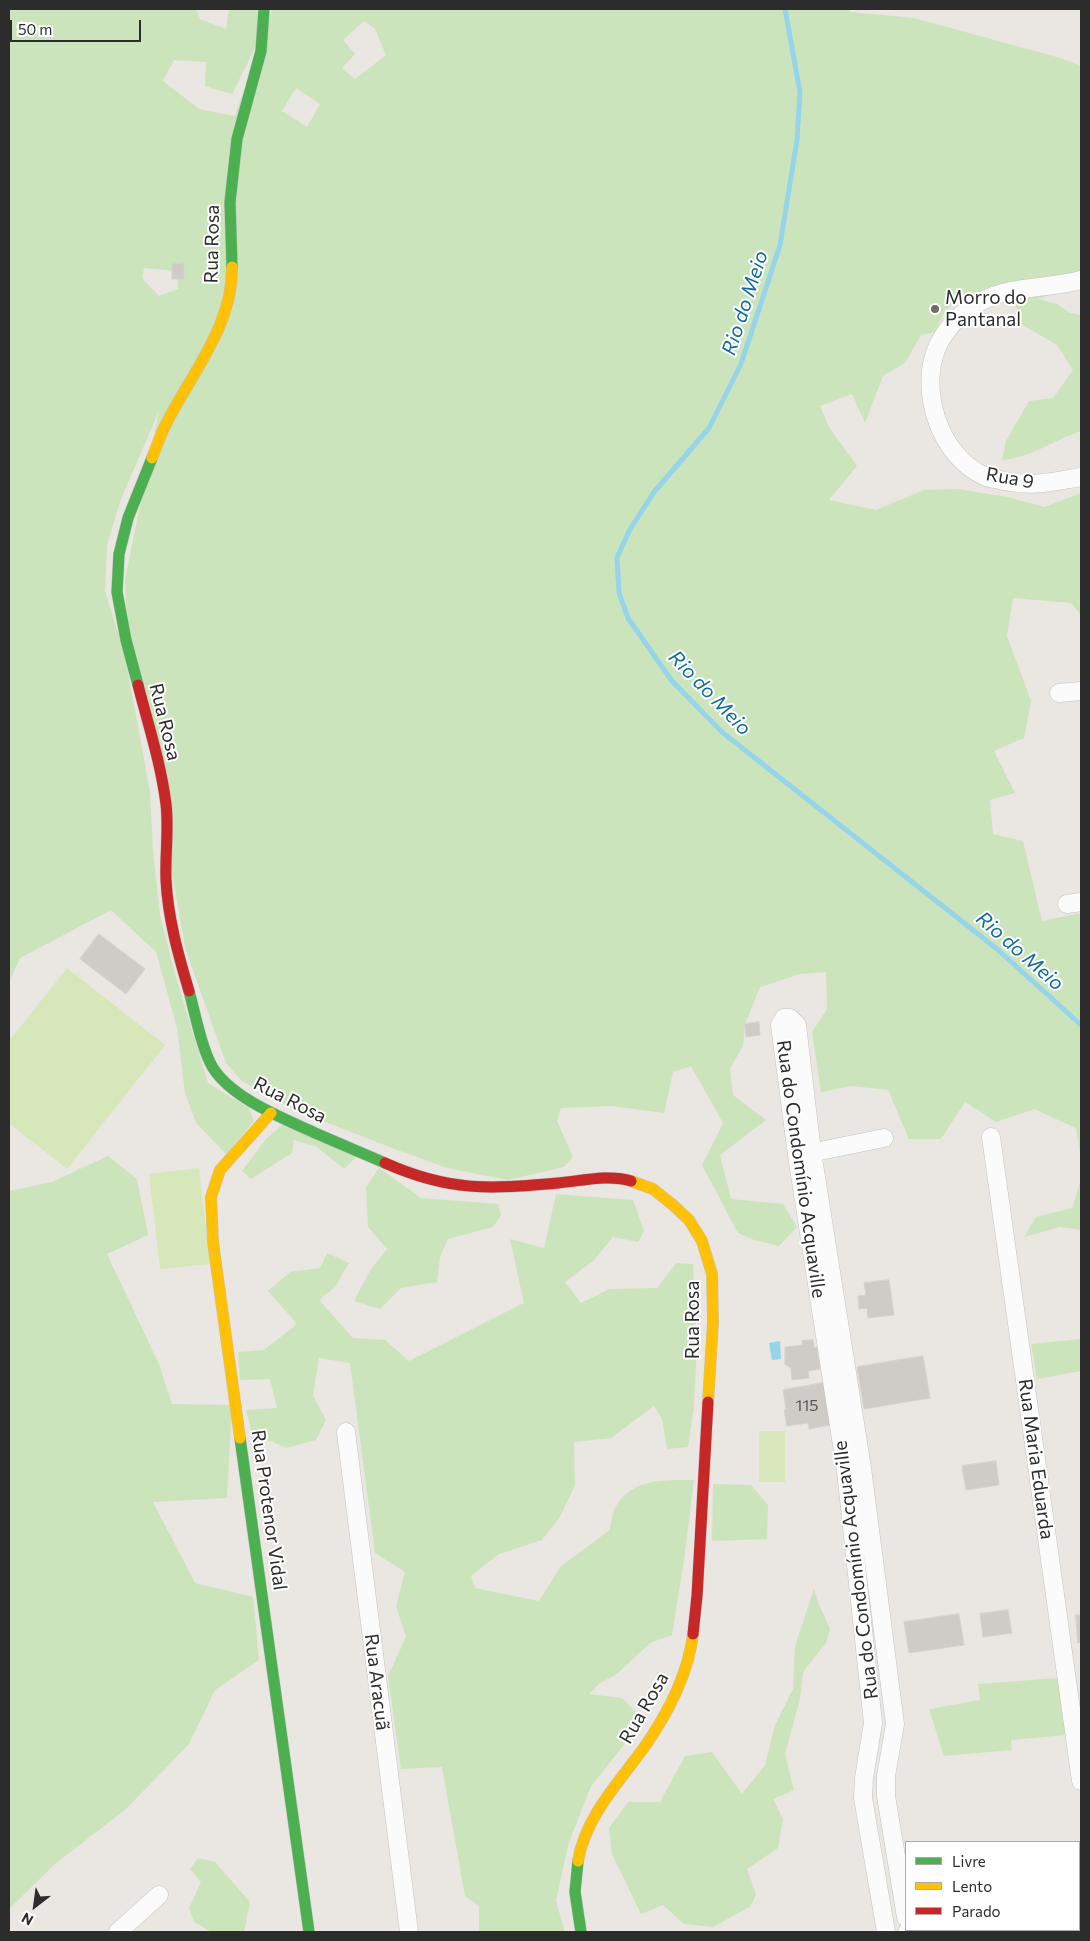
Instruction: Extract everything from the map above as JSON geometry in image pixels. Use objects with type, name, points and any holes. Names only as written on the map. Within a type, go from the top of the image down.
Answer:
[{"type":"street","name":"Rua Rosa","points":[[264,9],[261,52],[237,139],[230,202],[232,276],[227,302],[218,330],[207,353],[166,423],[128,518],[119,554],[117,592],[126,640],[161,776],[166,805],[166,878],[173,935],[205,1048],[213,1068],[230,1086],[248,1100],[272,1113],[409,1174],[449,1185],[474,1188],[506,1188],[608,1179],[628,1180],[653,1189],[673,1205],[689,1220],[702,1241],[712,1274],[713,1322],[697,1596],[691,1647],[683,1678],[663,1715],[644,1747],[608,1794],[591,1824],[578,1858],[575,1892],[581,1932]]},
{"type":"street","name":"Rua 9","points":[[1081,280],[1008,291],[982,300],[952,323],[939,343],[931,377],[932,399],[938,424],[946,443],[964,464],[986,477],[1016,483],[1038,485],[1081,477]]},
{"type":"street","points":[[1059,693],[1081,690]]},
{"type":"street","name":"Rua do Condomínio Acquaville","points":[[804,1154],[797,1025],[790,1018],[784,1018],[780,1025],[804,1154],[854,1470],[883,1628],[895,1724],[886,1776],[886,1796],[905,1911]]},
{"type":"street","name":"Rua Protenor Vidal","points":[[272,1113],[220,1170],[211,1197],[213,1242],[309,1932]]},
{"type":"street","name":"Rua Maria Eduarda","points":[[991,1137],[1078,1742],[1081,1781]]},
{"type":"street","points":[[804,1154],[884,1138]]},
{"type":"street","name":"Rua Aracuã","points":[[346,1432],[409,1932]]},
{"type":"street","name":"Rua do Condomínio Acquaville","points":[[854,1470],[863,1632],[873,1723],[864,1778],[863,1798],[886,1929]]},
{"type":"street","points":[[863,1632],[883,1628]]},
{"type":"street","points":[[863,1798],[886,1796]]},
{"type":"street","points":[[118,1932],[159,1895]]},
{"type":"street","points":[[886,1929],[905,1921]]},
{"type":"green space","points":[[9,9],[196,9],[200,19],[226,29],[229,9],[257,9],[258,42],[232,94],[205,86],[206,62],[174,60],[163,81],[199,109],[235,116],[272,9],[847,9],[851,12],[914,18],[1064,59],[1081,66],[1081,285],[1038,299],[1057,304],[1070,313],[1081,315],[1081,431],[1022,456],[1002,460],[1006,441],[1029,401],[1053,398],[1073,370],[1057,345],[1021,324],[1014,299],[976,292],[954,303],[945,311],[935,332],[921,335],[905,363],[883,376],[865,423],[852,394],[820,406],[829,427],[857,466],[829,500],[876,510],[924,490],[958,489],[1007,497],[1045,507],[1081,493],[1081,615],[1071,603],[1013,598],[1007,636],[1031,701],[1024,738],[994,751],[1015,793],[990,800],[993,834],[1023,841],[1042,921],[1081,913],[1081,1159],[1076,1128],[1034,1109],[996,1122],[965,1102],[941,1139],[909,1139],[888,1090],[851,1086],[821,1092],[812,1032],[827,1009],[826,972],[800,974],[760,987],[745,1024],[743,1046],[730,1069],[733,1095],[766,1120],[720,1155],[731,1199],[783,1204],[797,1227],[779,1246],[754,1240],[738,1233],[702,1165],[723,1123],[691,1066],[673,1072],[664,1113],[611,1106],[561,1108],[557,1121],[573,1157],[564,1167],[508,1180],[447,1168],[392,1148],[295,1110],[242,1081],[226,1063],[185,948],[126,605],[125,580],[159,411],[121,499],[107,545],[105,591],[125,656],[150,792],[153,850],[160,915],[175,974],[208,1083],[249,1108],[254,1121],[226,1154],[196,1123],[185,1093],[177,1028],[156,952],[111,910],[20,958],[9,983]],"holes":[[[364,21],[375,29],[386,55],[355,79],[342,68],[355,54],[343,40]],[[296,88],[320,104],[307,127],[282,111]],[[144,268],[177,271],[178,289],[159,296],[142,278]]]},
{"type":"green space","points":[[67,968],[165,1045],[67,1169],[9,1123],[9,1041]]},
{"type":"green space","points":[[283,1124],[356,1157],[344,1169],[317,1147],[294,1140],[292,1153],[251,1179],[242,1171],[265,1140]]},
{"type":"green space","points":[[108,1156],[137,1179],[148,1235],[107,1254],[159,1364],[172,1404],[232,1405],[227,1498],[153,1502],[195,1583],[253,1597],[259,1660],[215,1690],[189,1744],[126,1809],[55,1864],[9,1909],[9,1191],[52,1182]]},
{"type":"green space","points":[[199,1168],[210,1264],[160,1269],[149,1174]]},
{"type":"green space","points":[[379,1168],[421,1198],[498,1204],[501,1215],[493,1227],[448,1239],[440,1257],[437,1282],[401,1288],[380,1309],[354,1301],[371,1269],[387,1249],[368,1227],[366,1187]]},
{"type":"green space","points":[[1081,1179],[1081,1230],[1060,1227],[1024,1237],[1036,1217],[1072,1208]]},
{"type":"green space","points":[[556,1194],[633,1200],[644,1231],[638,1242],[613,1237],[594,1260],[565,1282],[581,1303],[609,1289],[657,1288],[676,1263],[693,1264],[697,1346],[694,1406],[688,1447],[667,1449],[662,1419],[654,1406],[611,1438],[574,1442],[575,1485],[560,1517],[542,1540],[499,1554],[471,1576],[475,1588],[539,1601],[561,1566],[610,1530],[614,1510],[629,1492],[638,1486],[648,1483],[694,1480],[672,1635],[650,1643],[617,1674],[600,1683],[589,1694],[622,1698],[644,1720],[591,1786],[568,1845],[556,1901],[565,1932],[479,1932],[479,1906],[465,1896],[442,1767],[401,1769],[388,1676],[406,1637],[396,1606],[405,1572],[375,1553],[350,1363],[319,1358],[313,1395],[326,1420],[316,1440],[286,1448],[273,1442],[253,1437],[246,1410],[277,1408],[270,1379],[240,1380],[238,1352],[264,1350],[297,1324],[268,1291],[290,1272],[320,1268],[327,1253],[349,1263],[335,1287],[319,1300],[353,1338],[385,1340],[409,1361],[524,1303],[510,1239],[544,1248]]},
{"type":"green space","points":[[1081,1339],[1081,1371],[1037,1379],[1031,1344]]},
{"type":"green space","points":[[759,1431],[785,1431],[785,1482],[759,1482]]},
{"type":"green space","points":[[713,1484],[751,1485],[768,1505],[767,1539],[712,1541]]},
{"type":"green space","points":[[814,1589],[830,1629],[826,1643],[803,1672],[800,1699],[785,1754],[794,1790],[773,1799],[783,1819],[778,1848],[747,1869],[756,1894],[751,1906],[713,1927],[684,1924],[663,1905],[641,1914],[612,1854],[609,1828],[628,1802],[660,1802],[685,1756],[712,1752],[742,1794],[765,1765],[775,1725],[793,1689],[795,1646]]},
{"type":"green space","points":[[1058,1678],[1066,1735],[1011,1740],[1012,1750],[944,1756],[929,1709],[980,1700],[978,1684]]},
{"type":"green space","points":[[198,1858],[215,1862],[250,1902],[244,1932],[212,1932],[194,1922],[189,1908],[201,1882],[190,1869]]},
{"type":"water","points":[[780,1341],[781,1359],[772,1360],[769,1343]]},
{"type":"building","points":[[184,263],[184,279],[172,279],[172,264]]},
{"type":"building","points":[[99,934],[145,969],[126,994],[80,959]]},
{"type":"building","points":[[759,1022],[760,1035],[746,1037],[745,1024]]},
{"type":"building","points":[[889,1280],[894,1315],[868,1318],[867,1308],[859,1309],[858,1296],[866,1295],[864,1283]]},
{"type":"building","points":[[813,1340],[814,1348],[817,1347],[820,1369],[808,1371],[809,1378],[792,1380],[791,1368],[785,1364],[785,1347],[803,1345],[802,1341]]},
{"type":"building","points":[[923,1356],[930,1398],[864,1409],[857,1367]]},
{"type":"building","points":[[828,1382],[831,1425],[809,1429],[808,1423],[787,1426],[783,1390]]},
{"type":"building","points":[[996,1461],[999,1485],[966,1490],[962,1466]]},
{"type":"building","points":[[1008,1610],[1012,1633],[983,1637],[980,1614]]},
{"type":"building","points":[[959,1614],[964,1645],[909,1653],[904,1622]]},
{"type":"building","points":[[1076,1615],[1081,1615],[1081,1642],[1078,1643]]},
{"type":"waterway","name":"Rio do Meio","points":[[785,9],[800,92],[797,140],[780,245],[741,364],[709,428],[654,492],[629,531],[617,558],[619,593],[628,618],[672,681],[722,732],[997,949],[1081,1025]]},
{"type":"traffic: fast","points":[[232,267],[230,202],[237,139],[261,51],[264,9]]},
{"type":"traffic: fast","points":[[138,685],[126,640],[117,592],[119,554],[128,518],[152,458]]},
{"type":"traffic: fast","points":[[189,991],[202,1042],[209,1060],[222,1079],[233,1089],[274,1114],[385,1163]]},
{"type":"traffic: fast","points":[[240,1438],[309,1932]]},
{"type":"traffic: fast","points":[[578,1861],[575,1892],[581,1932]]},
{"type":"traffic: slow","points":[[152,458],[167,422],[199,367],[218,329],[226,309],[231,288],[232,267]]},
{"type":"traffic: slow","points":[[240,1438],[213,1242],[211,1197],[220,1170],[271,1113]]},
{"type":"traffic: slow","points":[[631,1181],[653,1189],[673,1205],[689,1220],[702,1241],[712,1274],[713,1322],[708,1402]]},
{"type":"traffic: slow","points":[[578,1861],[582,1845],[595,1816],[613,1788],[643,1749],[668,1709],[681,1680],[693,1634]]},
{"type":"traffic: jam","points":[[138,685],[164,789],[167,823],[167,894],[174,936],[189,991]]},
{"type":"traffic: jam","points":[[385,1163],[430,1179],[470,1186],[511,1186],[604,1178],[631,1181]]},
{"type":"traffic: jam","points":[[693,1634],[697,1596],[708,1402]]},
{"type":"place","name":"Morro do Pantanal","points":[[935,309]]}]
